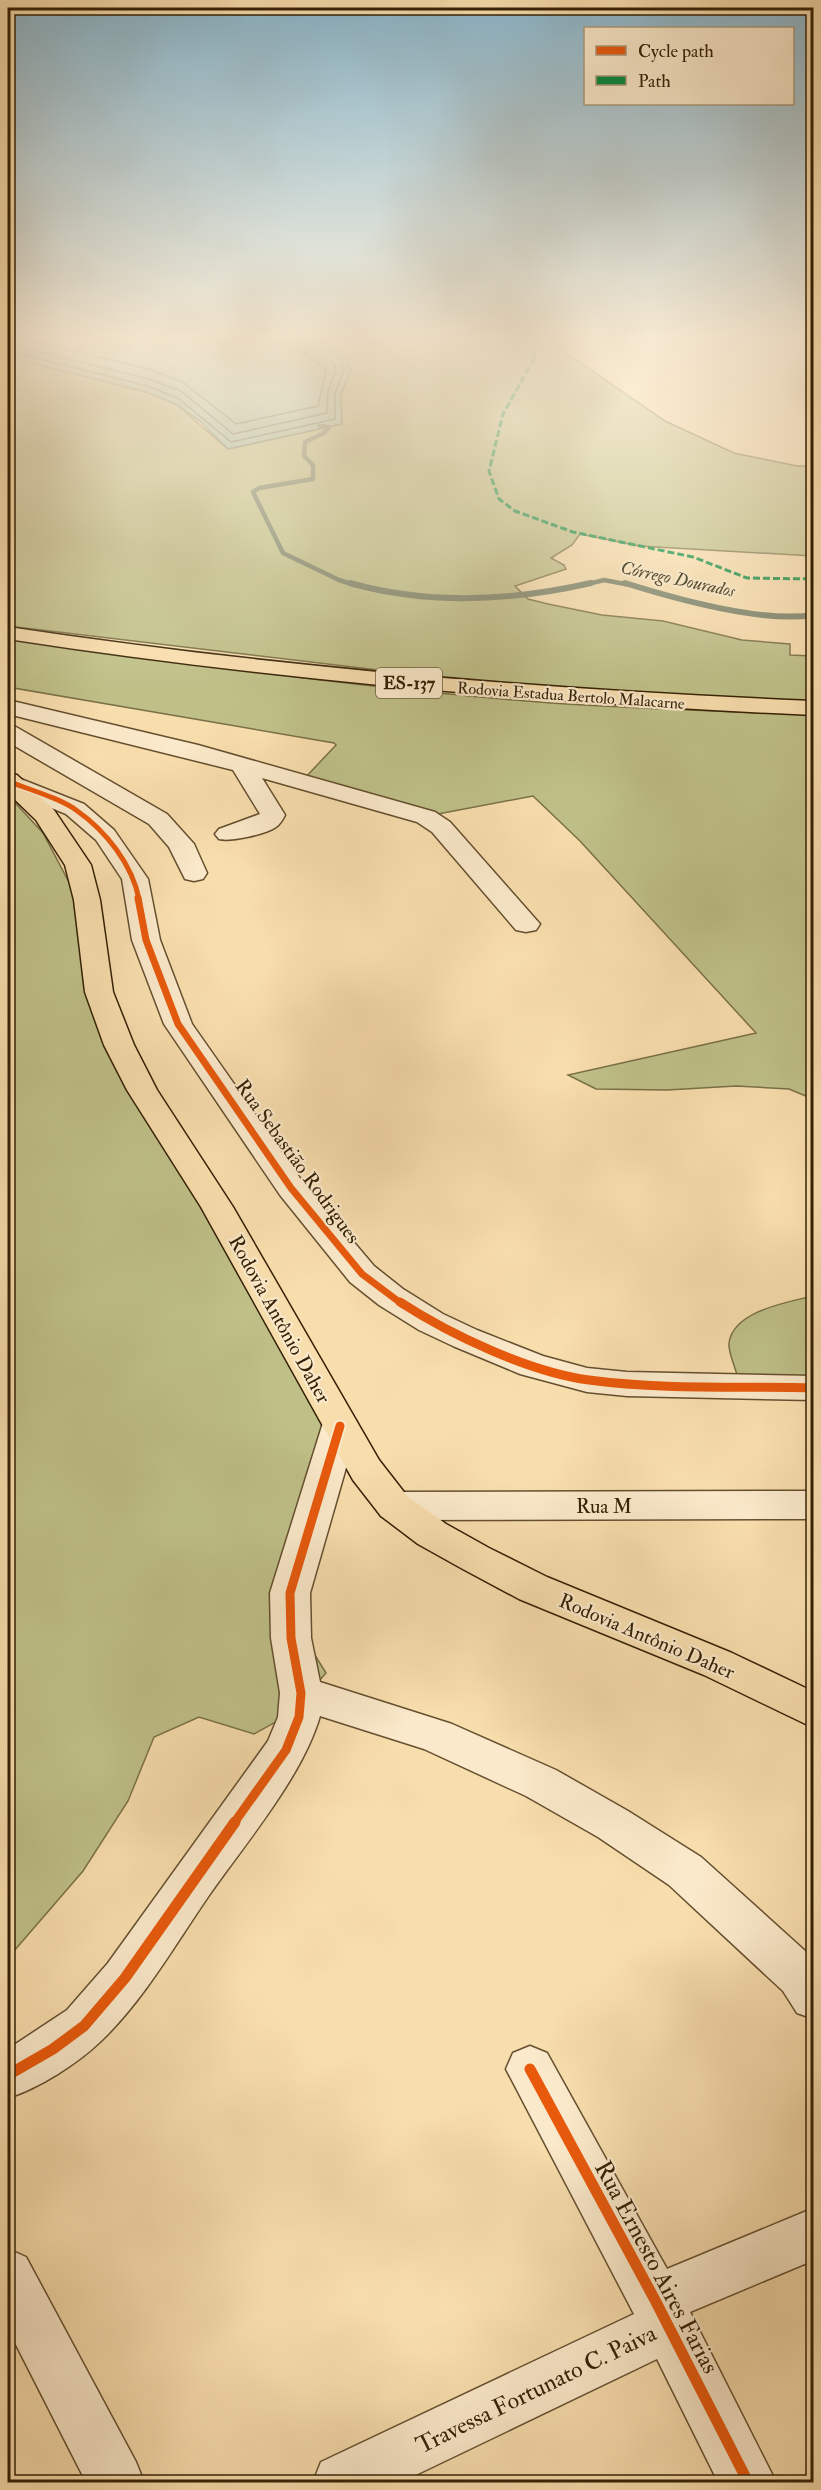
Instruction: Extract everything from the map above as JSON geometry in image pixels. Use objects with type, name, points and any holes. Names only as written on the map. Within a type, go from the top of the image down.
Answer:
[{"type":"main road","name":"Rodovia Estadua Bertolo Malacarne","points":[[8,633],[182,657],[407,683],[546,695],[813,708]]},
{"type":"main road","name":"Rodovia Antônio Daher","points":[[8,780],[45,815],[78,865],[87,900],[99,992],[119,1045],[142,1090],[217,1207],[366,1470],[394,1506],[432,1534],[533,1588],[718,1664],[813,1711]]},
{"type":"street","points":[[8,708],[242,765],[426,817],[441,827],[526,924]]},
{"type":"street","points":[[8,732],[158,819],[181,844],[194,873]]},
{"type":"street","points":[[228,834],[267,822],[273,815],[242,765]]},
{"type":"street","name":"Rua Sebastião Rodrigues","points":[[8,780],[75,809],[105,835],[135,879],[146,940],[178,1024],[305,1205],[362,1274],[392,1298],[431,1322],[465,1338],[532,1365],[586,1380],[627,1384],[813,1388]]},
{"type":"street","points":[[8,2075],[53,2049],[84,2026],[125,1978],[286,1750],[299,1717],[301,1694],[291,1638],[290,1593],[340,1426]]},
{"type":"street","name":"Rua M","points":[[394,1506],[813,1505]]},
{"type":"street","points":[[301,1694],[437,1736],[541,1783],[613,1824],[684,1870],[799,1976],[813,1998]]},
{"type":"street","name":"Rua Ernesto Aires Farias","points":[[530,2069],[661,2313],[748,2482]]},
{"type":"street","name":"Travessa Fortunato C. Paiva","points":[[341,2482],[813,2234]]},
{"type":"street","points":[[8,2275],[116,2482]]},
{"type":"green space","points":[[8,455],[745,455],[797,466],[813,466],[813,556],[639,546],[580,534],[572,545],[551,558],[564,565],[566,569],[515,586],[528,599],[548,604],[602,615],[663,621],[742,640],[790,644],[790,655],[813,656],[813,702],[504,685],[8,626]]},
{"type":"green space","points":[[8,639],[279,675],[483,697],[616,707],[813,715],[813,1099],[789,1089],[736,1086],[667,1090],[596,1089],[568,1075],[756,1033],[580,841],[533,796],[438,814],[306,783],[304,779],[336,745],[334,743],[8,687]]},
{"type":"green space","points":[[8,795],[43,833],[72,888],[77,908],[82,970],[87,996],[106,1048],[220,1226],[326,1427],[295,1623],[326,1673],[292,1713],[254,1734],[199,1717],[154,1737],[128,1801],[83,1871],[8,1958]]},
{"type":"green space","points":[[813,1296],[813,1376],[737,1375],[729,1343],[740,1323],[776,1305]]},
{"type":"waterway","name":"Córrego Dourados","points":[[304,455],[313,465],[313,479],[259,488],[253,492],[283,553],[339,580],[355,585]]},
{"type":"waterway","name":"Córrego Dourados","points":[[584,585],[604,580],[630,585]]},
{"type":"waterway","name":"Córrego Dourados","points":[[350,583],[409,595],[470,598],[531,594],[591,583]]},
{"type":"waterway","name":"Córrego Dourados","points":[[625,583],[669,596],[745,613],[793,617],[814,615]]},
{"type":"marked path","points":[[493,455],[489,471],[499,499],[515,511],[573,532],[693,557],[747,578],[814,579]]},
{"type":"cycle path","points":[[8,781],[75,809],[105,835],[135,879],[146,940],[178,1024],[291,1188],[362,1274],[391,1297],[431,1322],[465,1338],[532,1365],[587,1380],[627,1384],[814,1388]]},
{"type":"cycle path","points":[[8,2075],[53,2049],[84,2026],[125,1978],[286,1750],[299,1717],[301,1693],[291,1638],[290,1593],[340,1426]]},
{"type":"cycle path","points":[[530,2069],[655,2300],[748,2482]]}]
